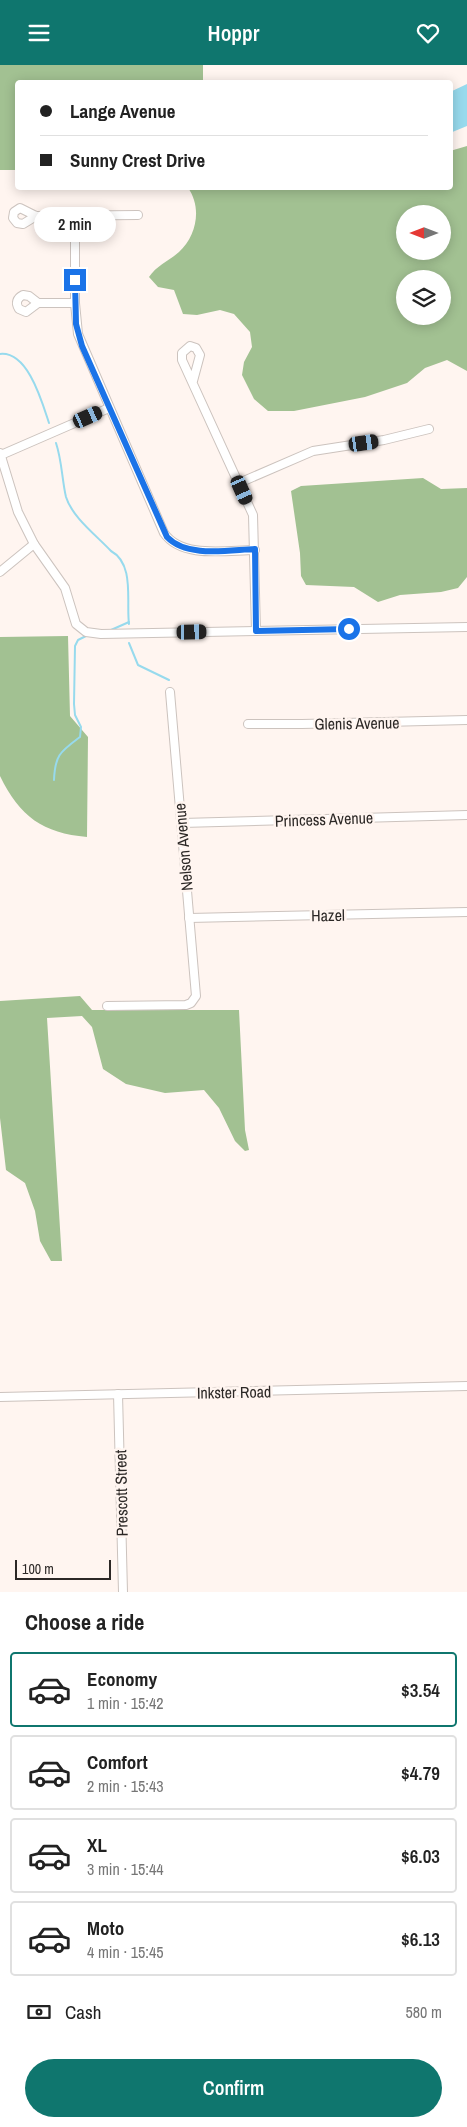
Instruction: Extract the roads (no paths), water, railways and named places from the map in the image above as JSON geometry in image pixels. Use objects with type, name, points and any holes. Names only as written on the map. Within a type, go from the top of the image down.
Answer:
[{"type":"street","points":[[36,215],[138,215]]},
{"type":"street","points":[[75,216],[75,303],[76,324],[80,341],[164,533],[170,540],[192,550],[255,549]]},
{"type":"street","points":[[38,303],[75,303]]},
{"type":"street","points":[[193,381],[253,515],[256,631]]},
{"type":"street","points":[[109,408],[0,454],[18,512],[34,544],[65,588],[76,624],[86,632],[101,634],[467,627]]},
{"type":"street","points":[[239,483],[313,451],[384,440],[429,429]]},
{"type":"street","points":[[0,571],[34,544]]},
{"type":"street","name":"Nelson Avenue","points":[[107,1005],[186,1005],[194,1001],[196,991],[170,692]]},
{"type":"street","name":"Glenis Avenue","points":[[248,724],[467,720]]},
{"type":"street","name":"Princess Avenue","points":[[182,823],[467,815]]},
{"type":"street","name":"Hazel","points":[[189,918],[467,912]]},
{"type":"street","name":"Inkster Road","points":[[0,1397],[467,1386]]},
{"type":"street","name":"Prescott Street","points":[[118,1395],[123,1592]]},
{"type":"water","points":[[467,84],[467,126],[453,132],[453,91]]},
{"type":"waterway","points":[[0,354],[10,355],[26,369],[38,391],[49,423]]},
{"type":"waterway","points":[[56,443],[69,504],[85,526],[119,557],[124,565],[128,584],[129,624]]},
{"type":"waterway","points":[[104,630],[111,630],[129,622]]},
{"type":"waterway","points":[[54,780],[57,759],[63,751],[80,737],[81,727],[75,715],[74,704],[75,646],[78,640],[88,635]]},
{"type":"waterway","points":[[129,643],[138,665],[169,680]]}]
